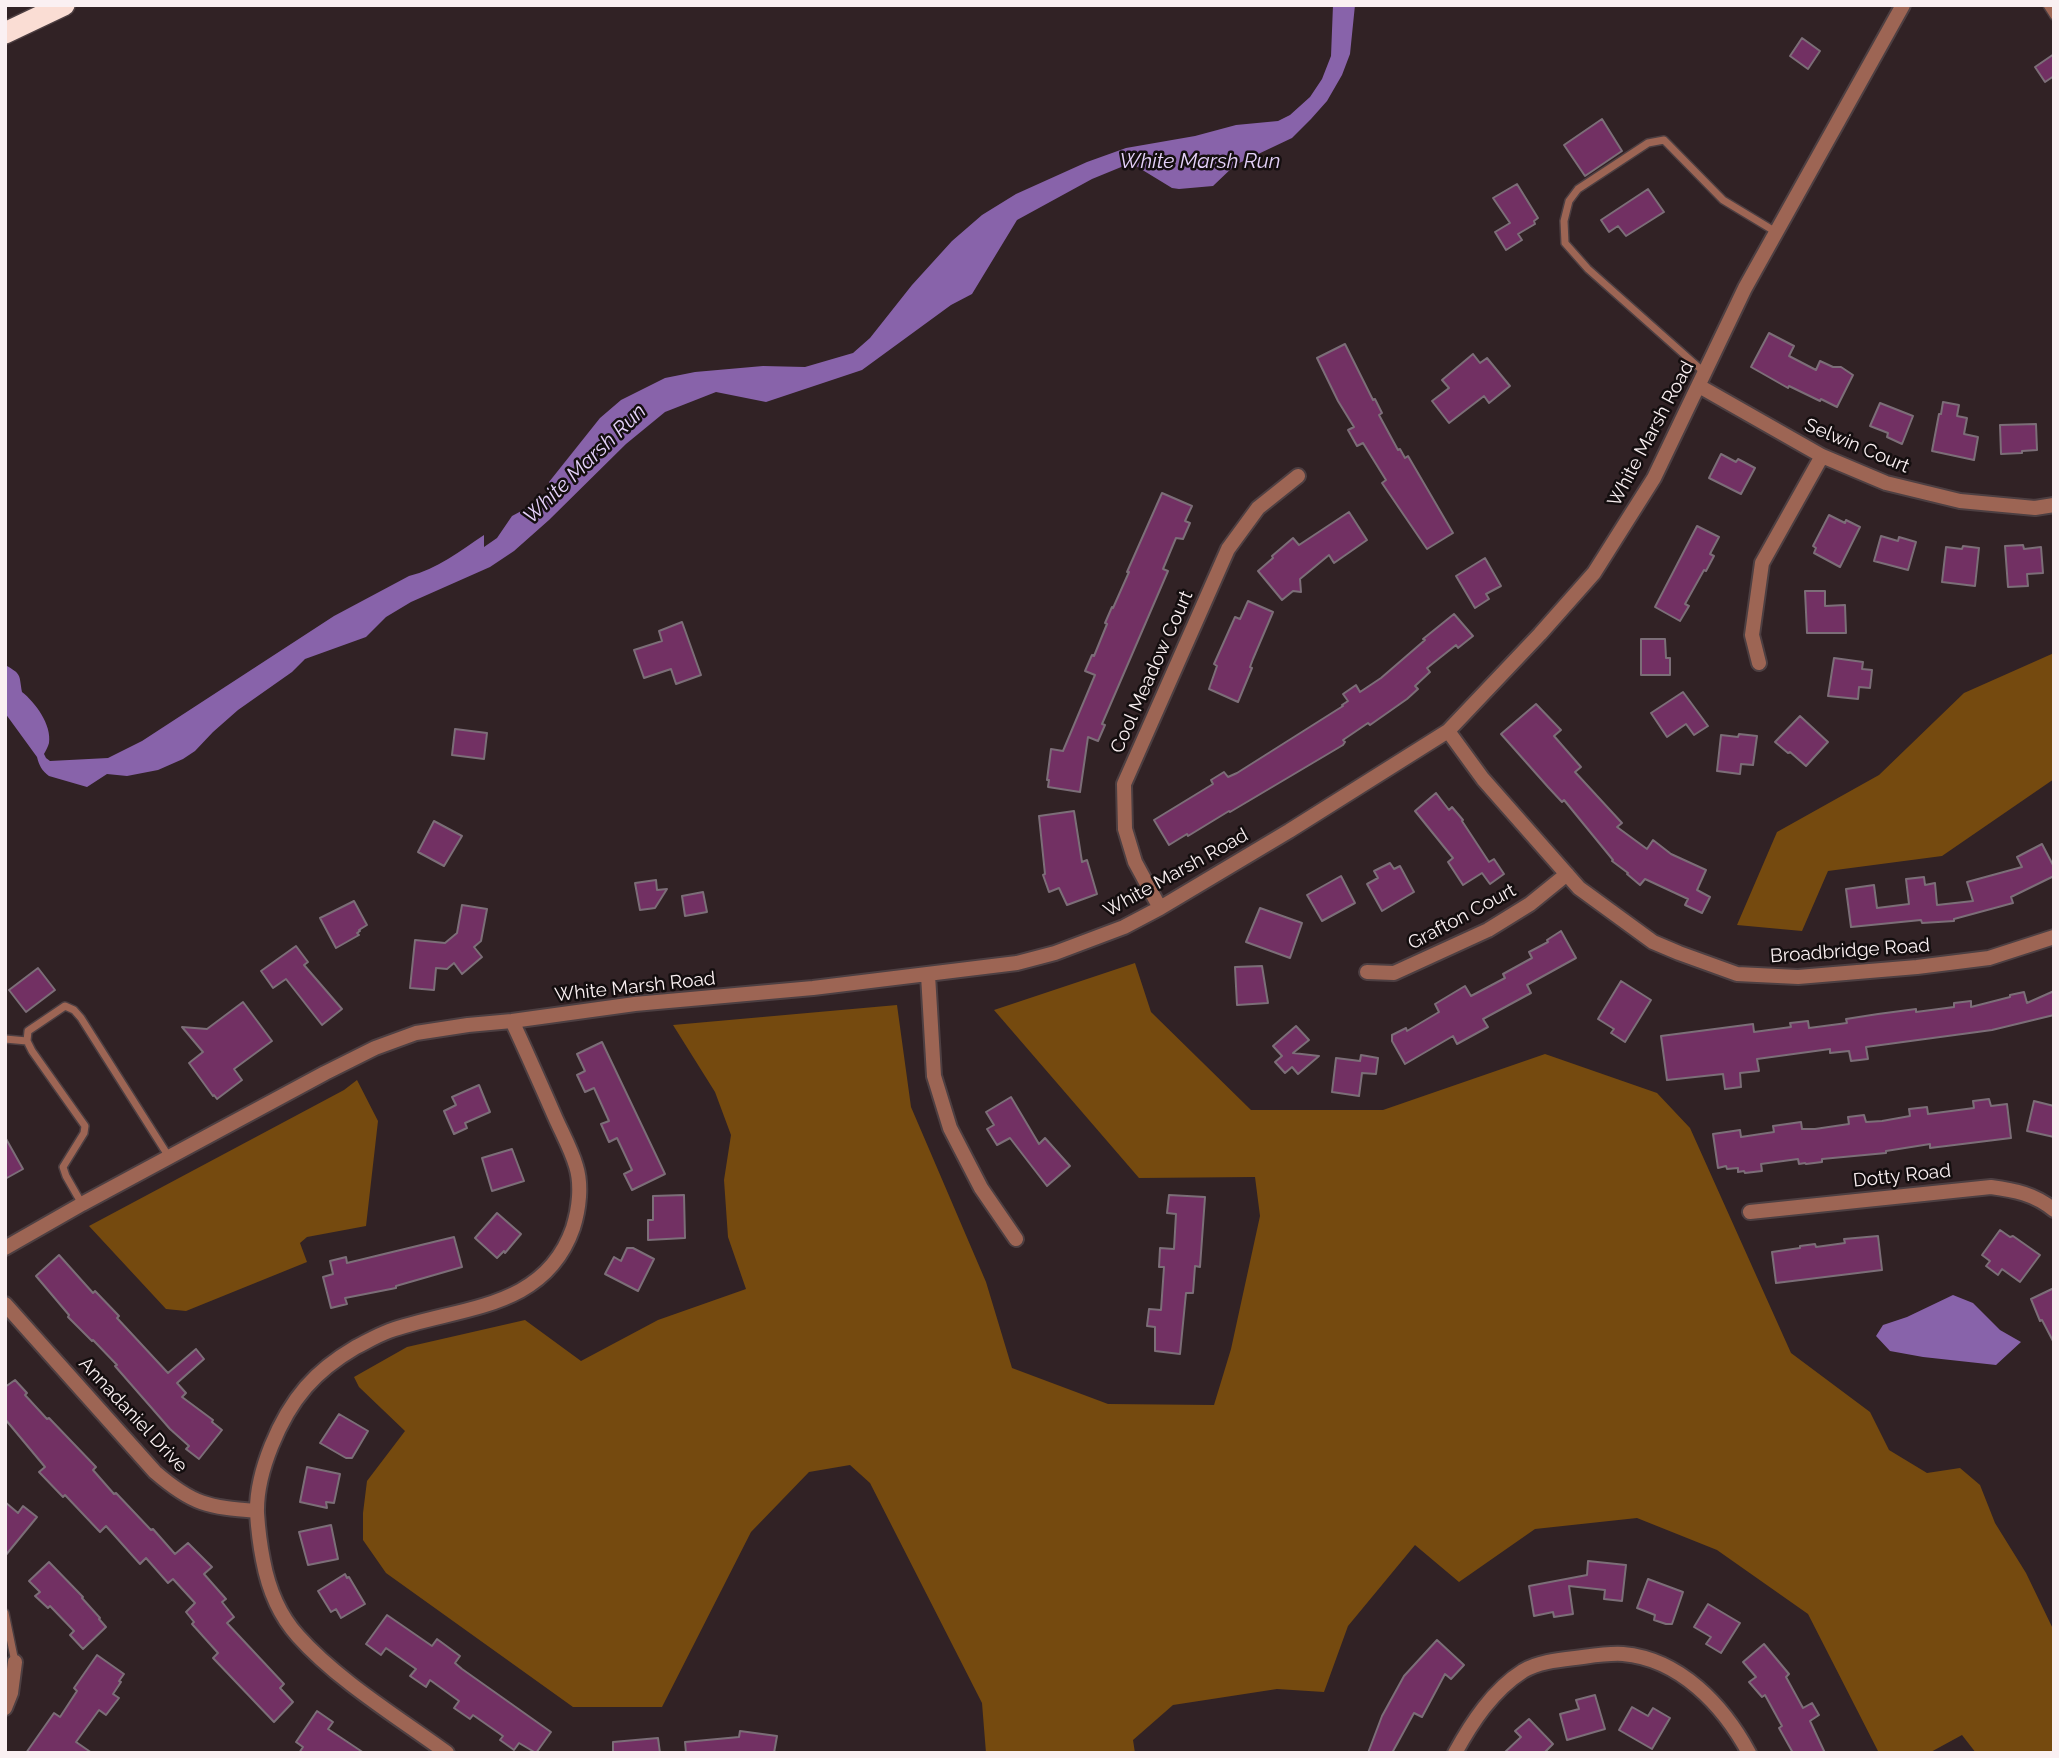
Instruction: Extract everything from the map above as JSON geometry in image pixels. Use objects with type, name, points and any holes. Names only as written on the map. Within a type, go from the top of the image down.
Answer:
[{"type":"highway","points":[[5,33],[64,5]]},
{"type":"street","name":"White Marsh Road","points":[[5,1248],[325,1073],[375,1048],[416,1033],[635,1004],[928,975],[1017,963],[1055,953],[1124,927],[1160,908],[1448,731],[1594,573],[1654,478],[1745,288],[1903,5]]},
{"type":"street","name":"Selwin Court","points":[[1702,380],[1822,456],[1886,483],[1960,501],[2035,508],[2054,505]]},
{"type":"street","points":[[1759,663],[1752,635],[1762,563],[1822,456]]},
{"type":"street","name":"Cool Meadow Court","points":[[1160,908],[1135,862],[1125,829],[1124,784],[1228,549],[1258,508],[1298,476]]},
{"type":"street","name":"Broadbridge Road","points":[[1448,731],[1483,779],[1579,888],[1653,942],[1737,974],[1798,977],[1917,967],[1989,958],[2054,937]]},
{"type":"street","name":"Grafton Court","points":[[1367,972],[1395,973],[1488,930],[1530,904],[1567,874]]},
{"type":"street","points":[[928,975],[934,1076],[950,1128],[981,1188],[1016,1239]]},
{"type":"street","points":[[447,1753],[330,1667],[296,1634],[267,1581],[257,1511],[267,1456],[286,1417],[306,1386],[337,1360],[388,1331],[488,1306],[517,1293],[544,1275],[561,1255],[573,1228],[579,1201],[577,1168],[512,1021]]},
{"type":"street","name":"Dotty Road","points":[[1749,1212],[1991,1186],[2034,1196],[2054,1210]]},
{"type":"street","name":"Annadaniel Drive","points":[[5,1304],[155,1472],[175,1489],[215,1507],[257,1511]]},
{"type":"street","points":[[1455,1753],[1484,1708],[1501,1688],[1525,1670],[1550,1662],[1603,1654],[1625,1654],[1655,1662],[1681,1675],[1724,1714],[1749,1753]]},
{"type":"street","points":[[5,1708],[11,1693],[15,1662]]},
{"type":"lane","points":[[2047,5],[2054,16]]},
{"type":"lane","points":[[1702,380],[1588,270],[1564,243],[1563,221],[1569,201],[1578,189],[1647,143],[1664,140],[1723,200],[1776,232]]},
{"type":"lane","points":[[82,1204],[63,1167],[84,1133],[85,1126],[27,1041],[28,1031],[65,1006],[74,1010],[169,1157]]},
{"type":"lane","points":[[5,1039],[27,1041]]},
{"type":"lane","points":[[5,1613],[15,1662]]},
{"type":"shaded area","points":[[2054,653],[2054,779],[1942,856],[1828,871],[1802,931],[1737,925],[1777,832],[1879,775],[1964,693]]},
{"type":"shaded area","points":[[1135,963],[1151,1012],[1251,1110],[1383,1110],[1545,1054],[1657,1093],[1690,1128],[1791,1353],[1870,1412],[1889,1450],[1927,1473],[1960,1468],[1980,1485],[1995,1523],[2026,1573],[2054,1631],[2054,1753],[1976,1753],[1962,1735],[1929,1753],[1879,1753],[1808,1614],[1717,1550],[1637,1518],[1535,1529],[1459,1582],[1415,1545],[1348,1626],[1324,1692],[1277,1689],[1173,1705],[1133,1740],[1135,1753],[986,1753],[982,1703],[870,1483],[850,1465],[809,1472],[751,1532],[662,1707],[573,1707],[386,1573],[363,1540],[367,1481],[405,1431],[359,1387],[354,1377],[407,1347],[525,1320],[581,1361],[658,1320],[746,1289],[728,1237],[724,1180],[731,1135],[715,1092],[673,1025],[897,1005],[911,1107],[986,1282],[1012,1368],[1108,1404],[1214,1405],[1231,1349],[1260,1216],[1255,1177],[1139,1178],[994,1010]]},
{"type":"shaded area","points":[[357,1080],[378,1121],[366,1226],[307,1237],[300,1243],[307,1262],[186,1311],[166,1309],[89,1226],[344,1090]]},
{"type":"water","name":"White Marsh Run","points":[[1333,5],[1355,5],[1350,54],[1327,101],[1292,138],[1235,165],[1213,186],[1172,188],[1131,163],[1092,179],[1017,220],[972,294],[951,305],[862,370],[766,402],[716,392],[665,412],[626,444],[514,551],[490,567],[411,602],[386,617],[366,637],[305,659],[292,672],[238,710],[183,759],[158,770],[127,776],[107,774],[87,787],[49,776],[5,713],[5,665],[17,673],[22,692],[37,708],[45,722],[49,743],[44,754],[50,761],[108,758],[142,741],[334,616],[409,576],[439,564],[484,535],[484,547],[497,538],[512,516],[548,495],[553,488],[549,482],[600,418],[621,400],[665,378],[695,372],[763,366],[805,367],[853,353],[870,338],[912,285],[952,241],[982,215],[1016,194],[1087,162],[1126,148],[1195,136],[1236,125],[1278,121],[1290,115],[1310,97],[1322,79],[1331,56]]},
{"type":"water","points":[[1953,1295],[1973,1303],[2000,1330],[2021,1342],[1996,1365],[1890,1351],[1876,1336],[1883,1325],[1907,1317]]},
{"type":"building","points":[[1802,38],[1820,51],[1808,69],[1790,56]]},
{"type":"building","points":[[2054,54],[2054,76],[2045,82],[2035,67]]},
{"type":"building","points":[[1602,119],[1622,151],[1585,176],[1564,145]]},
{"type":"building","points":[[1517,184],[1538,218],[1534,221],[1535,224],[1518,234],[1522,240],[1506,250],[1495,232],[1510,223],[1493,198]]},
{"type":"building","points":[[1648,189],[1664,212],[1626,236],[1618,226],[1609,232],[1601,220]]},
{"type":"building","points":[[1769,333],[1794,346],[1789,356],[1816,370],[1820,361],[1833,367],[1841,367],[1853,375],[1837,407],[1789,386],[1788,388],[1751,367]]},
{"type":"building","points":[[1345,344],[1382,413],[1379,415],[1398,450],[1400,449],[1405,458],[1408,456],[1453,533],[1427,549],[1382,483],[1386,480],[1363,443],[1357,446],[1348,430],[1354,427],[1317,358]]},
{"type":"building","points":[[1473,354],[1480,363],[1487,358],[1510,386],[1489,403],[1484,396],[1449,423],[1432,401],[1449,388],[1442,380]]},
{"type":"building","points":[[1943,402],[1959,405],[1957,416],[1967,418],[1964,434],[1978,437],[1974,460],[1932,451]]},
{"type":"building","points":[[1880,403],[1913,416],[1902,444],[1887,437],[1888,433],[1870,426]]},
{"type":"building","points":[[2036,424],[2037,450],[2001,454],[2000,425]]},
{"type":"building","points":[[1721,454],[1755,468],[1741,494],[1709,478]]},
{"type":"building","points":[[1162,493],[1192,506],[1185,521],[1190,523],[1183,539],[1176,538],[1163,569],[1168,571],[1102,724],[1105,725],[1098,741],[1088,737],[1080,792],[1048,787],[1051,749],[1063,751],[1095,675],[1085,671],[1092,655],[1094,656],[1107,624],[1105,623]]},
{"type":"building","points":[[1349,512],[1367,540],[1334,563],[1329,555],[1300,579],[1301,592],[1293,591],[1282,600],[1258,571],[1293,538],[1299,545]]},
{"type":"building","points":[[1829,515],[1860,527],[1840,567],[1814,553],[1816,548],[1813,546]]},
{"type":"building","points":[[1697,526],[1719,537],[1710,554],[1714,556],[1685,604],[1689,606],[1680,621],[1655,607]]},
{"type":"building","points":[[1881,536],[1916,542],[1908,570],[1874,561]]},
{"type":"building","points":[[2023,545],[2024,549],[2041,547],[2043,573],[2027,574],[2028,586],[2008,587],[2005,546]]},
{"type":"building","points":[[1963,546],[1979,548],[1975,586],[1942,582],[1946,547],[1962,549]]},
{"type":"building","points":[[1485,558],[1501,586],[1486,594],[1489,599],[1475,608],[1456,576]]},
{"type":"building","points":[[1805,591],[1825,591],[1825,606],[1845,605],[1846,633],[1807,633]]},
{"type":"building","points":[[1248,601],[1273,612],[1238,702],[1209,689],[1217,666],[1214,664],[1235,617],[1240,619]]},
{"type":"building","points":[[1454,614],[1473,636],[1458,648],[1456,645],[1427,668],[1430,672],[1415,686],[1418,689],[1407,699],[1343,740],[1343,745],[1169,845],[1154,820],[1213,784],[1211,780],[1224,772],[1228,777],[1237,773],[1343,706],[1348,701],[1343,694],[1356,685],[1360,692],[1381,678]]},
{"type":"building","points":[[682,622],[701,675],[676,684],[671,669],[644,678],[634,650],[662,641],[659,631]]},
{"type":"building","points":[[1641,639],[1665,639],[1666,658],[1670,658],[1670,675],[1641,675]]},
{"type":"building","points":[[1834,658],[1863,662],[1862,669],[1872,670],[1870,688],[1859,687],[1858,699],[1828,696]]},
{"type":"building","points":[[1683,692],[1708,726],[1694,735],[1686,724],[1667,737],[1651,713]]},
{"type":"building","points":[[1536,704],[1561,730],[1554,736],[1581,767],[1575,772],[1622,823],[1617,827],[1647,849],[1653,840],[1671,854],[1706,870],[1697,890],[1710,897],[1702,913],[1685,905],[1688,899],[1645,879],[1640,885],[1612,861],[1564,800],[1562,802],[1501,734]]},
{"type":"building","points":[[1800,716],[1828,742],[1806,766],[1775,742]]},
{"type":"building","points":[[455,729],[487,733],[484,759],[452,755]]},
{"type":"building","points":[[1739,734],[1757,736],[1753,765],[1741,764],[1740,774],[1717,771],[1721,735],[1738,737]]},
{"type":"building","points":[[1436,793],[1449,810],[1452,807],[1463,820],[1489,862],[1494,859],[1504,874],[1490,884],[1482,873],[1463,885],[1448,862],[1453,858],[1415,811]]},
{"type":"building","points":[[1074,811],[1082,862],[1087,860],[1097,894],[1067,905],[1059,888],[1049,892],[1043,875],[1039,816]]},
{"type":"building","points":[[434,821],[462,836],[444,866],[418,852]]},
{"type":"building","points":[[2042,844],[2054,867],[2054,876],[2011,897],[2013,903],[1954,921],[1922,923],[1921,920],[1851,927],[1846,889],[1874,885],[1877,908],[1909,904],[1906,879],[1924,877],[1925,885],[1935,883],[1937,905],[1973,901],[1967,882],[2022,867],[2017,857]]},
{"type":"building","points":[[1390,863],[1394,869],[1400,866],[1414,892],[1382,911],[1367,884],[1378,878],[1374,871]]},
{"type":"building","points":[[1341,876],[1355,903],[1322,921],[1307,895]]},
{"type":"building","points":[[656,880],[657,890],[667,889],[655,908],[640,910],[635,883]]},
{"type":"building","points":[[703,892],[707,912],[685,916],[682,896]]},
{"type":"building","points":[[354,901],[367,925],[359,930],[359,935],[336,948],[320,918]]},
{"type":"building","points":[[462,905],[487,909],[481,941],[474,947],[482,957],[462,974],[454,963],[447,969],[436,968],[434,990],[410,988],[415,940],[445,943],[457,933]]},
{"type":"building","points":[[1260,908],[1302,923],[1290,958],[1246,942]]},
{"type":"building","points":[[1561,931],[1576,958],[1527,985],[1531,993],[1483,1019],[1488,1027],[1457,1044],[1453,1036],[1405,1064],[1392,1041],[1392,1035],[1406,1028],[1407,1031],[1439,1012],[1435,1004],[1465,986],[1471,996],[1505,978],[1503,974],[1532,958],[1529,952]]},
{"type":"building","points":[[296,946],[308,962],[304,965],[342,1009],[322,1025],[286,979],[273,988],[261,971]]},
{"type":"building","points":[[1262,966],[1268,1003],[1237,1005],[1235,967]]},
{"type":"building","points":[[38,968],[55,990],[26,1012],[9,990]]},
{"type":"building","points":[[1621,981],[1651,1000],[1625,1042],[1611,1033],[1614,1029],[1598,1019]]},
{"type":"building","points":[[2054,991],[2054,1015],[1992,1030],[1866,1047],[1868,1059],[1851,1061],[1849,1051],[1830,1053],[1830,1049],[1757,1059],[1759,1071],[1740,1073],[1741,1087],[1725,1089],[1723,1074],[1667,1080],[1661,1036],[1753,1024],[1754,1032],[1791,1027],[1790,1023],[1808,1021],[1809,1028],[1847,1023],[1846,1019],[1878,1014],[1954,1007],[1954,1003],[1971,1001],[1971,1007],[2024,992],[2027,1003]]},
{"type":"building","points":[[243,1002],[272,1041],[234,1069],[242,1080],[217,1099],[189,1063],[203,1052],[182,1027],[207,1029]]},
{"type":"building","points":[[1296,1026],[1309,1040],[1293,1053],[1319,1056],[1298,1074],[1292,1067],[1285,1073],[1275,1062],[1282,1056],[1273,1046]]},
{"type":"building","points":[[602,1042],[665,1174],[632,1190],[624,1174],[632,1170],[617,1138],[609,1142],[601,1124],[609,1121],[594,1088],[585,1092],[577,1075],[585,1071],[577,1054]]},
{"type":"building","points":[[1361,1055],[1378,1058],[1376,1074],[1362,1073],[1359,1096],[1332,1092],[1336,1058],[1360,1061]]},
{"type":"building","points":[[479,1085],[490,1112],[465,1123],[467,1128],[454,1134],[444,1111],[456,1105],[452,1097]]},
{"type":"building","points":[[1011,1097],[1039,1144],[1045,1138],[1070,1166],[1047,1186],[1010,1138],[997,1145],[987,1129],[994,1125],[986,1112]]},
{"type":"building","points":[[1989,1099],[1991,1106],[2007,1104],[2011,1138],[1930,1148],[1930,1144],[1886,1153],[1822,1159],[1822,1162],[1806,1164],[1799,1164],[1798,1159],[1761,1164],[1762,1171],[1745,1173],[1738,1172],[1738,1168],[1718,1168],[1713,1134],[1740,1130],[1741,1137],[1774,1132],[1773,1126],[1801,1122],[1802,1129],[1815,1129],[1849,1124],[1848,1117],[1864,1115],[1866,1122],[1882,1121],[1910,1116],[1909,1109],[1927,1107],[1928,1114],[1974,1108],[1973,1101]]},
{"type":"building","points":[[2034,1101],[2054,1106],[2054,1137],[2027,1131]]},
{"type":"building","points":[[5,1137],[23,1169],[5,1179]]},
{"type":"building","points":[[512,1149],[524,1181],[492,1191],[482,1158]]},
{"type":"building","points":[[684,1195],[685,1238],[648,1240],[648,1220],[653,1220],[653,1196]]},
{"type":"building","points":[[1169,1195],[1205,1197],[1200,1267],[1195,1266],[1193,1293],[1186,1293],[1180,1354],[1155,1351],[1155,1327],[1147,1326],[1149,1309],[1161,1310],[1164,1267],[1159,1267],[1160,1248],[1174,1249],[1176,1214],[1167,1213]]},
{"type":"building","points":[[497,1213],[521,1234],[505,1253],[504,1251],[497,1258],[475,1238]]},
{"type":"building","points":[[2000,1230],[2040,1255],[2020,1282],[2002,1269],[1998,1275],[1986,1266],[1990,1261],[1982,1255]]},
{"type":"building","points":[[1878,1236],[1882,1270],[1776,1283],[1772,1252],[1815,1244],[1816,1247],[1845,1243],[1844,1239]]},
{"type":"building","points":[[454,1237],[462,1267],[396,1288],[345,1298],[347,1304],[331,1308],[323,1277],[333,1274],[330,1261],[346,1257],[347,1263]]},
{"type":"building","points":[[627,1248],[633,1248],[654,1259],[638,1291],[605,1274],[614,1257],[621,1261]]},
{"type":"building","points":[[59,1255],[93,1293],[95,1291],[119,1316],[117,1318],[168,1373],[196,1349],[204,1359],[177,1383],[186,1393],[182,1397],[222,1430],[199,1459],[186,1449],[189,1446],[170,1429],[115,1366],[117,1365],[68,1317],[36,1276]]},
{"type":"building","points":[[2054,1288],[2054,1343],[2042,1320],[2040,1321],[2031,1299]]},
{"type":"building","points":[[15,1380],[47,1419],[49,1418],[96,1467],[93,1470],[114,1494],[153,1529],[175,1554],[188,1543],[212,1567],[204,1574],[226,1599],[222,1602],[234,1617],[227,1623],[284,1684],[280,1688],[293,1702],[274,1722],[213,1658],[218,1653],[192,1624],[194,1622],[186,1612],[195,1603],[173,1579],[168,1583],[146,1558],[140,1564],[106,1526],[100,1532],[39,1472],[45,1467],[5,1419],[5,1387]]},
{"type":"building","points":[[339,1414],[368,1431],[352,1458],[346,1458],[320,1443]]},
{"type":"building","points":[[307,1467],[340,1474],[334,1503],[326,1502],[327,1508],[300,1502]]},
{"type":"building","points":[[5,1502],[18,1513],[23,1506],[37,1517],[5,1556]]},
{"type":"building","points":[[331,1525],[338,1559],[308,1565],[299,1532]]},
{"type":"building","points":[[1588,1561],[1626,1565],[1622,1601],[1604,1599],[1605,1590],[1569,1586],[1573,1614],[1554,1617],[1553,1612],[1534,1616],[1529,1586],[1587,1575]]},
{"type":"building","points":[[49,1562],[83,1597],[106,1627],[83,1649],[70,1635],[74,1631],[50,1606],[48,1608],[35,1596],[40,1592],[29,1581]]},
{"type":"building","points":[[345,1574],[365,1604],[341,1618],[336,1609],[331,1612],[318,1591]]},
{"type":"building","points":[[1648,1579],[1683,1592],[1672,1624],[1654,1620],[1655,1615],[1637,1608]]},
{"type":"building","points":[[1708,1604],[1740,1623],[1721,1653],[1706,1644],[1711,1637],[1694,1627]]},
{"type":"building","points":[[387,1615],[432,1646],[437,1639],[460,1656],[455,1663],[462,1669],[551,1732],[536,1753],[519,1743],[514,1750],[500,1740],[503,1736],[473,1715],[470,1719],[454,1708],[459,1701],[430,1680],[426,1687],[410,1676],[416,1669],[386,1648],[381,1655],[366,1644]]},
{"type":"building","points":[[1437,1640],[1464,1665],[1451,1679],[1445,1674],[1422,1717],[1414,1713],[1392,1753],[1368,1753],[1382,1716],[1404,1676]]},
{"type":"building","points":[[1764,1644],[1789,1674],[1786,1677],[1803,1708],[1812,1703],[1819,1715],[1810,1721],[1825,1753],[1793,1753],[1765,1695],[1762,1697],[1749,1682],[1756,1677],[1743,1662]]},
{"type":"building","points":[[97,1655],[124,1674],[113,1694],[119,1698],[106,1715],[99,1710],[76,1742],[92,1753],[26,1753],[54,1713],[60,1717],[77,1691],[74,1688]]},
{"type":"building","points":[[1595,1695],[1605,1729],[1567,1740],[1560,1714],[1579,1709],[1576,1700]]},
{"type":"building","points":[[1632,1707],[1648,1716],[1653,1708],[1670,1718],[1652,1749],[1619,1730]]},
{"type":"building","points":[[317,1711],[333,1722],[328,1729],[364,1753],[299,1753],[303,1747],[296,1742]]},
{"type":"building","points":[[1529,1719],[1553,1744],[1544,1753],[1504,1753],[1521,1737],[1515,1731]]},
{"type":"building","points":[[740,1731],[777,1736],[774,1753],[686,1753],[685,1742],[739,1737]]},
{"type":"building","points":[[658,1738],[660,1753],[613,1753],[613,1742]]}]
